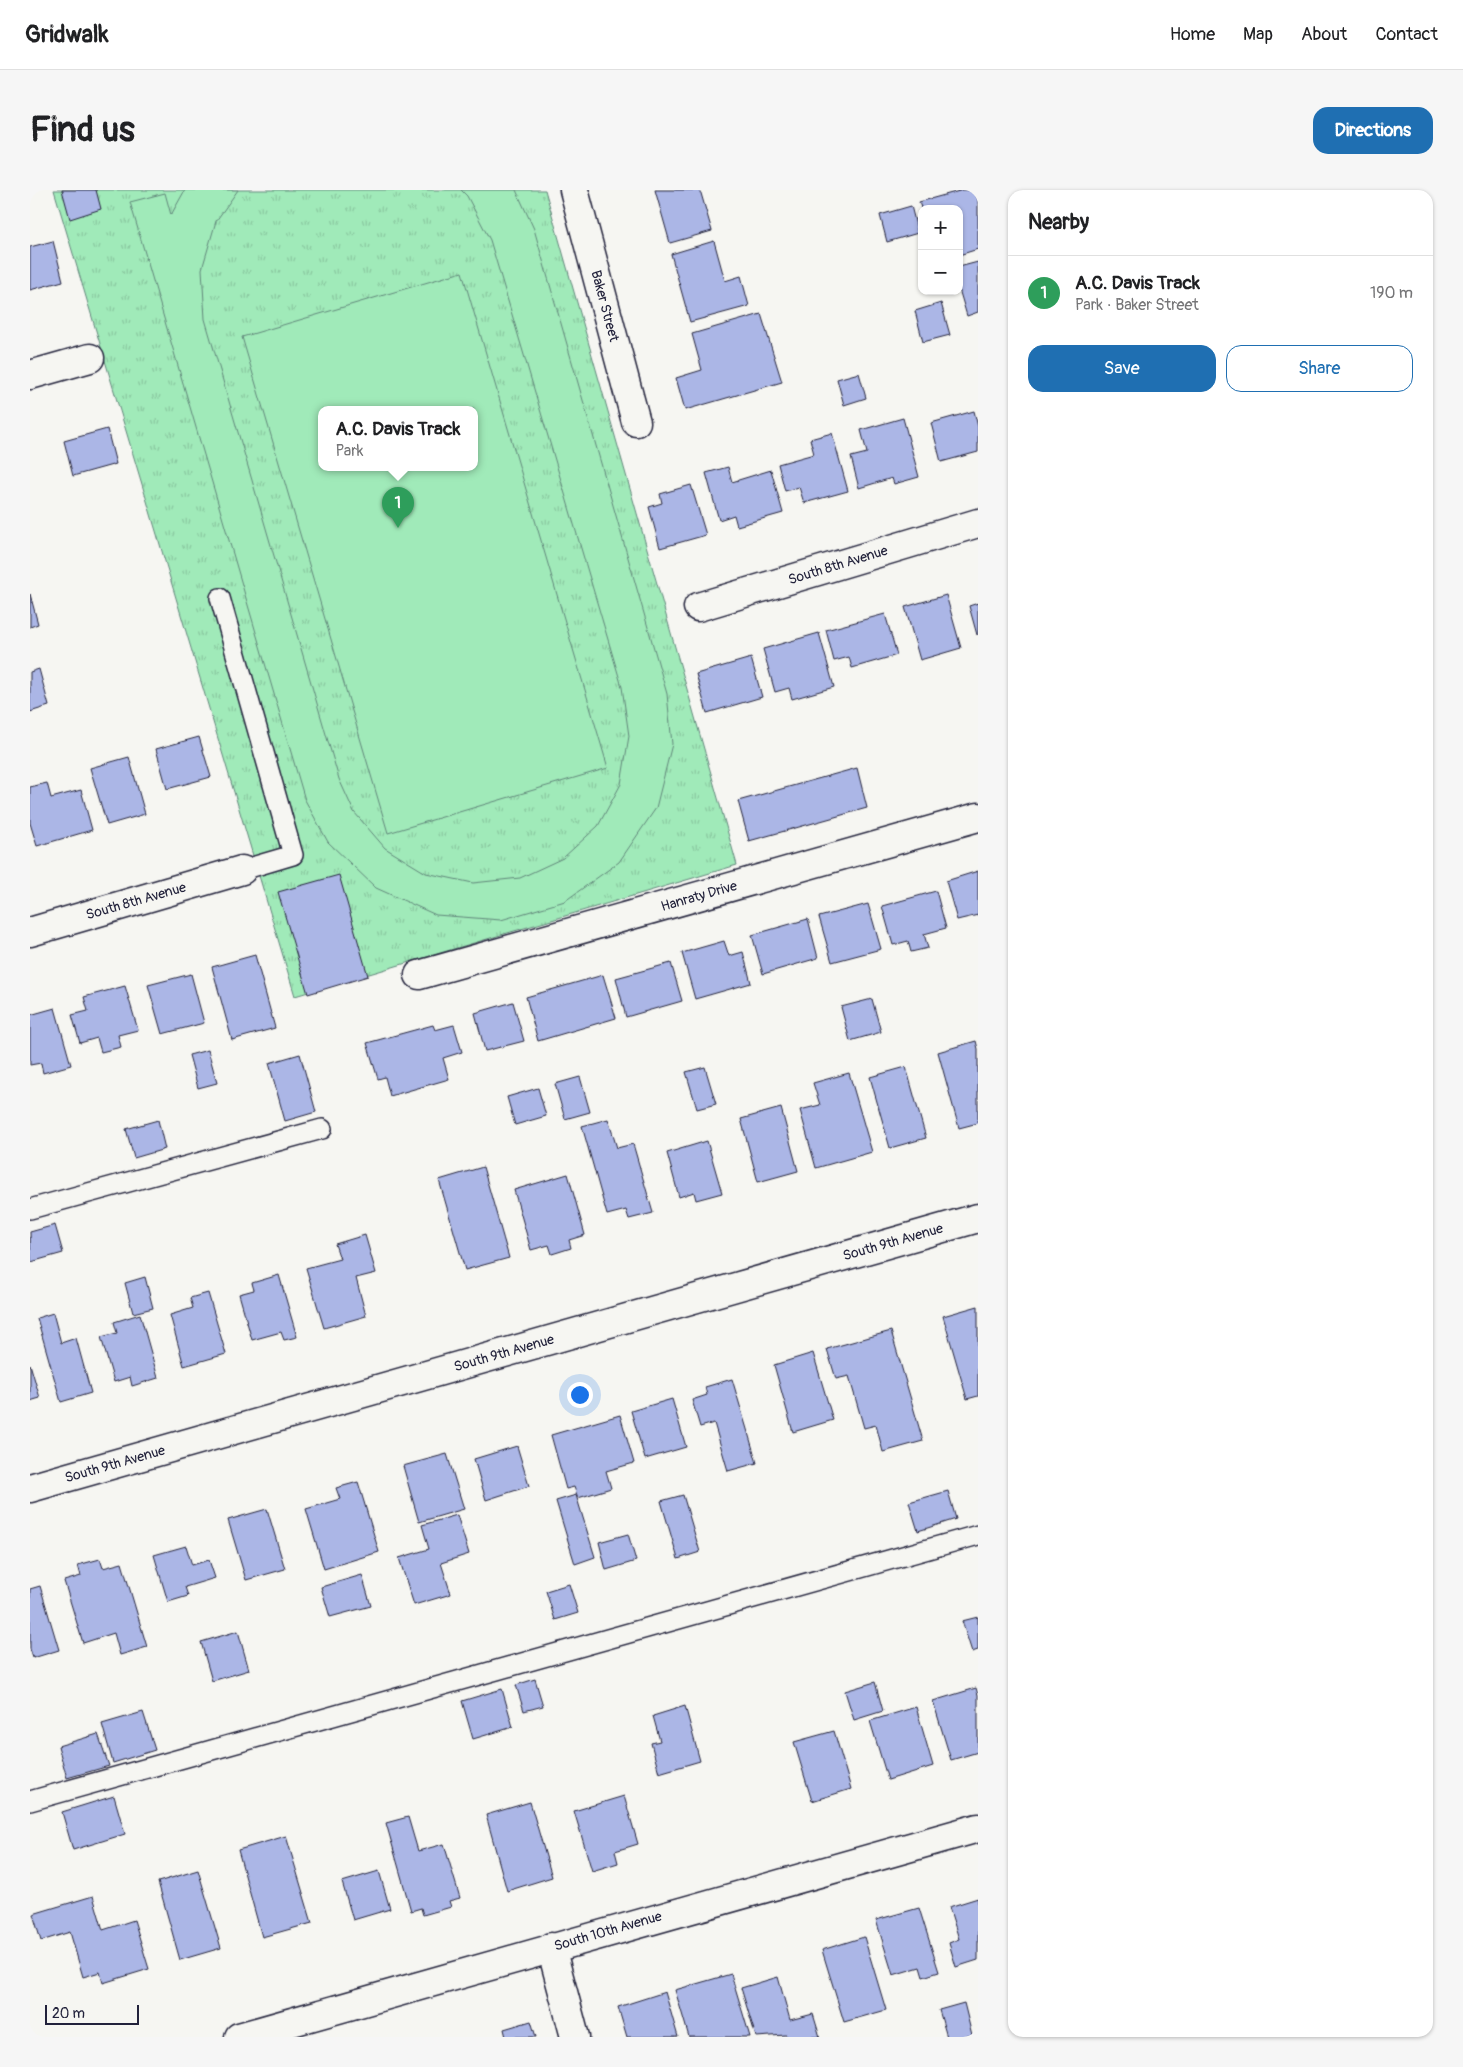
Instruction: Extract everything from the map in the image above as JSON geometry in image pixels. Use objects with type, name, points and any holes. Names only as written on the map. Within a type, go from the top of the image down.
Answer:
[{"type":"street","name":"Baker Street","points":[[574,190],[636,422]]},
{"type":"street","points":[[30,375],[90,358]]},
{"type":"street","name":"South 8th Avenue","points":[[698,607],[978,523]]},
{"type":"street","name":"Hanraty Drive","points":[[420,975],[978,817]]},
{"type":"street","name":"South 8th Avenue","points":[[30,932],[242,870]]},
{"type":"street","name":"South 9th Avenue","points":[[30,1488],[978,1218]]},
{"type":"street","name":"South 10th Avenue","points":[[239,2037],[551,1947],[978,1828]]},
{"type":"street","points":[[551,1947],[576,2037]]},
{"type":"lane","points":[[220,598],[293,856],[242,870]]},
{"type":"lane","points":[[30,1209],[322,1129]]},
{"type":"lane","points":[[30,1802],[978,1535]]},
{"type":"green space","points":[[54,190],[545,190],[737,865],[295,996]]},
{"type":"green space","points":[[185,190],[238,190],[216,221],[202,269],[205,319],[339,779],[354,812],[385,848],[426,873],[473,883],[520,878],[563,858],[598,826],[621,784],[629,736],[622,687],[490,240],[467,196],[461,190],[516,190],[534,229],[667,694],[672,744],[656,808],[619,862],[565,901],[501,920],[436,915],[376,888],[328,842],[305,800],[130,202],[165,193],[171,215]]},
{"type":"green space","points":[[462,272],[608,768],[388,833],[242,337]]},
{"type":"building","points":[[62,190],[96,190],[101,209],[70,219]]},
{"type":"building","points":[[655,190],[700,190],[712,231],[670,243]]},
{"type":"building","points":[[963,190],[975,190],[978,200],[978,249],[963,254],[963,205],[920,205],[919,202]]},
{"type":"building","points":[[911,206],[918,233],[887,242],[880,215]]},
{"type":"building","points":[[53,241],[63,281],[30,290],[30,247]]},
{"type":"building","points":[[714,241],[725,281],[741,276],[749,306],[690,322],[671,254]]},
{"type":"building","points":[[978,262],[978,312],[967,316],[961,295],[963,295],[963,266]]},
{"type":"building","points":[[941,303],[950,335],[923,342],[915,311]]},
{"type":"building","points":[[761,314],[782,382],[685,410],[676,378],[702,370],[692,334]]},
{"type":"building","points":[[859,373],[866,398],[844,405],[837,379]]},
{"type":"building","points":[[974,411],[978,427],[978,452],[941,462],[931,423]]},
{"type":"building","points":[[903,418],[919,477],[894,484],[892,478],[859,488],[851,457],[867,453],[861,430]]},
{"type":"building","points":[[107,429],[116,464],[73,476],[64,441]]},
{"type":"building","points":[[832,433],[848,491],[804,503],[799,487],[785,491],[778,464],[814,454],[810,439]]},
{"type":"building","points":[[728,467],[732,482],[771,470],[783,513],[737,526],[734,515],[719,520],[706,473]]},
{"type":"building","points":[[691,485],[706,535],[660,548],[649,507],[662,503],[660,494]]},
{"type":"building","points":[[30,594],[38,624],[30,627]]},
{"type":"building","points":[[946,595],[961,648],[920,660],[905,607]]},
{"type":"building","points":[[978,603],[978,634],[977,635],[969,606]]},
{"type":"building","points":[[885,614],[897,655],[852,668],[849,657],[834,661],[826,630]]},
{"type":"building","points":[[819,633],[834,687],[792,699],[789,688],[775,692],[763,649]]},
{"type":"building","points":[[751,658],[762,697],[707,713],[696,674]]},
{"type":"building","points":[[39,669],[49,706],[30,712],[30,672]]},
{"type":"building","points":[[199,737],[211,777],[167,789],[156,749]]},
{"type":"building","points":[[129,757],[145,814],[107,825],[90,768]]},
{"type":"building","points":[[857,768],[867,808],[749,841],[738,801]]},
{"type":"building","points":[[47,783],[51,798],[81,790],[92,830],[37,846],[30,823],[30,787]]},
{"type":"building","points":[[978,871],[978,915],[957,920],[946,881]]},
{"type":"building","points":[[339,875],[368,976],[308,994],[278,892]]},
{"type":"building","points":[[936,891],[946,928],[924,934],[928,948],[911,952],[908,941],[893,945],[882,906]]},
{"type":"building","points":[[868,904],[881,949],[832,962],[819,917]]},
{"type":"building","points":[[808,919],[818,958],[763,974],[752,935]]},
{"type":"building","points":[[724,941],[729,956],[743,952],[751,983],[695,999],[682,953]]},
{"type":"building","points":[[255,955],[275,1028],[232,1040],[212,967]]},
{"type":"building","points":[[671,963],[682,1001],[626,1017],[616,978]]},
{"type":"building","points":[[191,974],[204,1023],[162,1034],[148,985]]},
{"type":"building","points":[[603,975],[616,1018],[538,1041],[526,997]]},
{"type":"building","points":[[125,986],[138,1030],[118,1035],[121,1047],[101,1052],[97,1038],[80,1043],[72,1015],[88,1011],[84,997]]},
{"type":"building","points":[[872,999],[881,1032],[850,1041],[841,1007]]},
{"type":"building","points":[[513,1002],[524,1041],[485,1051],[475,1013]]},
{"type":"building","points":[[55,1008],[71,1065],[43,1073],[41,1063],[30,1065],[30,1015]]},
{"type":"building","points":[[433,1025],[435,1030],[454,1025],[462,1052],[443,1058],[449,1079],[390,1096],[385,1077],[378,1079],[367,1043]]},
{"type":"building","points":[[976,1041],[978,1049],[978,1123],[959,1128],[938,1052]]},
{"type":"building","points":[[208,1050],[217,1083],[198,1088],[189,1055]]},
{"type":"building","points":[[300,1054],[316,1112],[285,1121],[269,1063]]},
{"type":"building","points":[[705,1067],[716,1104],[697,1109],[686,1072]]},
{"type":"building","points":[[906,1067],[926,1138],[890,1148],[870,1077]]},
{"type":"building","points":[[849,1073],[872,1152],[816,1168],[800,1110],[820,1105],[813,1083]]},
{"type":"building","points":[[580,1077],[590,1112],[565,1119],[555,1084]]},
{"type":"building","points":[[538,1088],[546,1116],[515,1125],[507,1097]]},
{"type":"building","points":[[781,1108],[798,1171],[758,1182],[741,1119]]},
{"type":"building","points":[[608,1119],[617,1148],[633,1144],[653,1213],[629,1219],[626,1210],[607,1215],[582,1126]]},
{"type":"building","points":[[158,1120],[165,1149],[134,1158],[126,1129]]},
{"type":"building","points":[[707,1141],[722,1193],[696,1200],[694,1192],[679,1197],[667,1153]]},
{"type":"building","points":[[483,1167],[509,1258],[465,1270],[439,1180]]},
{"type":"building","points":[[568,1174],[585,1235],[569,1240],[571,1248],[552,1254],[549,1245],[531,1250],[514,1190]]},
{"type":"building","points":[[55,1225],[63,1253],[31,1262],[30,1232]]},
{"type":"building","points":[[365,1235],[376,1273],[356,1278],[366,1316],[324,1328],[306,1268],[340,1259],[335,1244]]},
{"type":"building","points":[[279,1275],[297,1337],[284,1340],[281,1332],[252,1340],[239,1294],[254,1290],[252,1283]]},
{"type":"building","points":[[145,1277],[153,1308],[133,1313],[125,1283]]},
{"type":"building","points":[[208,1293],[226,1354],[184,1366],[170,1315],[193,1308],[190,1298]]},
{"type":"building","points":[[978,1306],[978,1396],[967,1399],[943,1316]]},
{"type":"building","points":[[53,1313],[61,1343],[76,1338],[91,1393],[61,1402],[37,1318]]},
{"type":"building","points":[[140,1314],[158,1378],[132,1386],[130,1377],[114,1382],[101,1337],[117,1333],[114,1322]]},
{"type":"building","points":[[891,1331],[923,1441],[883,1452],[876,1425],[864,1428],[849,1376],[836,1379],[827,1349]]},
{"type":"building","points":[[813,1353],[833,1420],[793,1432],[774,1365]]},
{"type":"building","points":[[30,1364],[40,1398],[30,1401]]},
{"type":"building","points":[[732,1379],[757,1463],[728,1471],[714,1423],[700,1427],[692,1400],[707,1395],[705,1387]]},
{"type":"building","points":[[672,1399],[686,1447],[645,1459],[631,1411]]},
{"type":"building","points":[[620,1415],[634,1463],[606,1471],[611,1488],[578,1498],[574,1487],[566,1489],[551,1435]]},
{"type":"building","points":[[517,1446],[529,1486],[486,1500],[474,1459]]},
{"type":"building","points":[[447,1454],[464,1509],[419,1522],[403,1466]]},
{"type":"building","points":[[358,1482],[379,1552],[324,1569],[306,1509],[340,1499],[336,1488]]},
{"type":"building","points":[[948,1491],[956,1519],[918,1531],[909,1502]]},
{"type":"building","points":[[576,1495],[595,1557],[575,1564],[556,1501]]},
{"type":"building","points":[[683,1495],[700,1552],[678,1559],[661,1501]]},
{"type":"building","points":[[267,1509],[285,1569],[246,1580],[228,1520]]},
{"type":"building","points":[[457,1515],[469,1554],[441,1563],[451,1594],[414,1605],[399,1558],[429,1549],[422,1525]]},
{"type":"building","points":[[628,1534],[636,1561],[606,1570],[599,1542]]},
{"type":"building","points":[[186,1546],[192,1565],[209,1560],[215,1578],[185,1587],[188,1596],[168,1602],[154,1555]]},
{"type":"building","points":[[100,1559],[103,1568],[122,1563],[147,1647],[120,1655],[114,1633],[83,1643],[64,1581],[81,1576],[78,1565]]},
{"type":"building","points":[[362,1575],[371,1606],[330,1617],[321,1587]]},
{"type":"building","points":[[569,1584],[578,1613],[555,1620],[546,1591]]},
{"type":"building","points":[[40,1586],[59,1650],[33,1658],[30,1649],[30,1589]]},
{"type":"building","points":[[978,1617],[978,1650],[972,1652],[962,1621]]},
{"type":"building","points":[[238,1631],[249,1670],[212,1681],[201,1642]]},
{"type":"building","points":[[535,1679],[543,1706],[524,1711],[516,1685]]},
{"type":"building","points":[[875,1682],[883,1711],[854,1720],[845,1691]]},
{"type":"building","points":[[976,1688],[978,1695],[978,1752],[951,1760],[933,1701]]},
{"type":"building","points":[[502,1689],[513,1727],[473,1739],[462,1701]]},
{"type":"building","points":[[685,1706],[700,1761],[659,1773],[651,1743],[660,1741],[653,1716]]},
{"type":"building","points":[[916,1707],[933,1766],[888,1780],[870,1721]]},
{"type":"building","points":[[143,1712],[155,1750],[113,1763],[102,1724]]},
{"type":"building","points":[[834,1731],[851,1789],[812,1801],[794,1742]]},
{"type":"building","points":[[98,1734],[109,1766],[67,1778],[58,1746]]},
{"type":"building","points":[[114,1796],[125,1834],[73,1850],[62,1812]]},
{"type":"building","points":[[624,1796],[638,1844],[615,1851],[618,1863],[592,1871],[574,1811]]},
{"type":"building","points":[[530,1802],[552,1877],[507,1891],[486,1815]]},
{"type":"building","points":[[408,1817],[418,1851],[444,1844],[460,1898],[449,1901],[451,1907],[423,1915],[421,1908],[411,1911],[386,1823]]},
{"type":"building","points":[[286,1836],[312,1923],[262,1937],[238,1850]]},
{"type":"building","points":[[198,1870],[221,1948],[180,1960],[158,1882]]},
{"type":"building","points":[[379,1871],[390,1909],[353,1920],[342,1882]]},
{"type":"building","points":[[93,1896],[103,1930],[134,1920],[149,1969],[103,1983],[100,1972],[83,1977],[70,1932],[41,1941],[33,1914]]},
{"type":"building","points":[[978,1898],[978,1960],[956,1967],[949,1943],[959,1939],[949,1907]]},
{"type":"building","points":[[919,1908],[939,1972],[923,1977],[920,1967],[893,1975],[876,1920]]},
{"type":"building","points":[[864,1937],[886,2010],[844,2022],[822,1950]]},
{"type":"building","points":[[731,1974],[750,2037],[689,2037],[675,1990]]},
{"type":"building","points":[[778,1977],[790,2020],[813,2014],[820,2037],[787,2037],[786,2035],[756,2037],[741,1988]]},
{"type":"building","points":[[665,1992],[678,2037],[627,2037],[618,2007]]},
{"type":"building","points":[[964,2003],[972,2035],[947,2037],[939,2010]]},
{"type":"building","points":[[531,2021],[536,2037],[506,2037],[504,2029]]},
{"type":"place","name":"A.C. Davis Track","points":[[398,528]]}]
